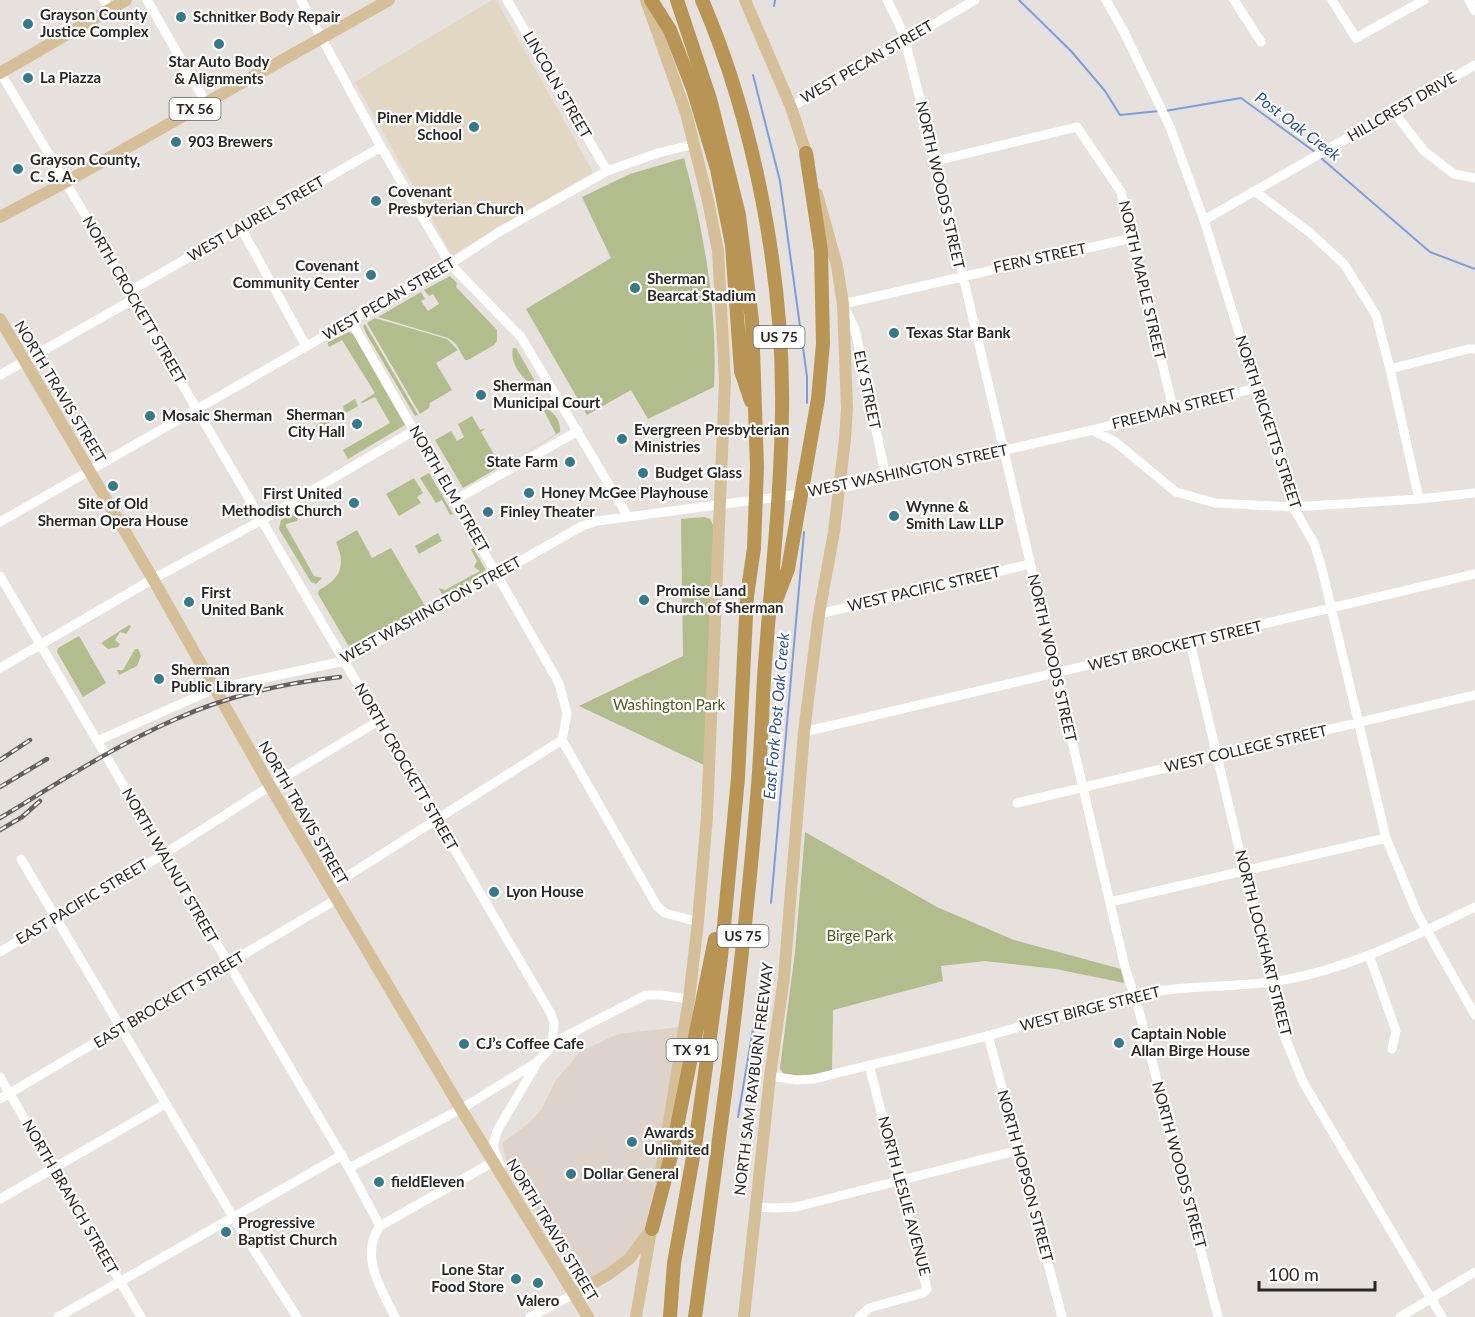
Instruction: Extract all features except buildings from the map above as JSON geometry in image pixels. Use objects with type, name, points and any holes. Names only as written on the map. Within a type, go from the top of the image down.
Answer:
[{"type":"highway","points":[[651,0],[670,30],[693,89],[717,169],[732,245],[741,371],[756,416]]},
{"type":"highway","name":"US 75","points":[[670,1317],[674,1263],[695,1146],[721,957],[738,778],[747,596],[754,549],[757,467],[752,320],[739,215],[710,99],[676,0]]},
{"type":"highway","name":"NORTH SAM RAYBURN FREEWAY","points":[[695,1317],[750,879],[770,617],[782,410],[776,297],[764,208],[734,87],[702,0]]},
{"type":"highway","points":[[770,617],[788,569],[818,399],[823,343],[821,251],[806,153]]},
{"type":"highway","name":"TX 91","points":[[652,1229],[671,1156],[730,869]]},
{"type":"highway","points":[[700,1279],[700,1317]]},
{"type":"main road","points":[[0,73],[107,5],[126,0]]},
{"type":"main road","name":"TX 56","points":[[0,217],[66,183],[389,0]]},
{"type":"main road","points":[[636,1317],[689,999],[698,922],[707,816],[725,380],[718,251],[686,112],[646,0]]},
{"type":"main road","name":"NORTH SAM RAYBURN FREEWAY","points":[[744,1317],[770,1076],[784,977],[804,732],[819,614],[834,532],[847,408],[843,304],[837,266],[791,107],[745,0]]},
{"type":"main road","name":"NORTH TRAVIS STREET","points":[[0,319],[90,470],[270,786],[461,1109],[588,1317]]},
{"type":"main road","points":[[574,1294],[609,1274],[629,1259],[652,1229]]},
{"type":"street","points":[[147,0],[206,103]]},
{"type":"street","points":[[301,0],[381,147],[450,264],[521,337],[627,515]]},
{"type":"street","name":"LINCOLN STREET","points":[[507,0],[607,171]]},
{"type":"street","name":"NORTH WOODS STREET","points":[[887,0],[905,41],[936,161],[1110,902],[1218,1317]]},
{"type":"street","name":"WEST PECAN STREET","points":[[791,107],[975,0]]},
{"type":"street","name":"NORTH RICKETTS STREET","points":[[1106,0],[1170,127],[1204,220],[1293,507],[1314,543],[1386,838],[1396,867],[1426,931],[1475,1015]]},
{"type":"street","points":[[1234,0],[1261,42]]},
{"type":"street","points":[[1332,0],[1356,38],[1424,0]]},
{"type":"street","points":[[1469,0],[1475,11]]},
{"type":"street","name":"HILLCREST DRIVE","points":[[1204,220],[1475,64]]},
{"type":"street","name":"NORTH CROCKETT STREET","points":[[0,73],[551,1014],[554,1023],[552,1043]]},
{"type":"street","points":[[1394,112],[1424,151],[1454,174],[1475,178]]},
{"type":"street","name":"NORTH MAPLE STREET","points":[[936,161],[1077,128],[1121,192],[1173,408]]},
{"type":"street","name":"WEST PECAN STREET","points":[[0,522],[450,264],[498,232],[607,171],[658,153],[695,144]]},
{"type":"street","name":"WEST LAUREL STREET","points":[[0,375],[242,228],[381,147]]},
{"type":"street","points":[[1256,192],[1309,232],[1344,264],[1376,315],[1419,499]]},
{"type":"street","points":[[242,228],[306,346]]},
{"type":"street","name":"FERN STREET","points":[[843,304],[1132,238]]},
{"type":"street","name":"ELY STREET","points":[[843,304],[855,329],[886,478]]},
{"type":"street","name":"NORTH ELM STREET","points":[[351,321],[559,683],[567,714],[562,740]]},
{"type":"street","points":[[1390,369],[1475,349]]},
{"type":"street","name":"FREEMAN STREET","points":[[1092,430],[1256,388]]},
{"type":"street","points":[[0,668],[153,579],[262,520],[415,430]]},
{"type":"street","points":[[1092,430],[1114,441],[1176,492],[1215,503],[1293,507],[1475,493]]},
{"type":"street","name":"WEST WASHINGTON STREET","points":[[98,741],[214,689],[344,661],[582,526],[597,521],[627,515],[720,506],[839,489],[1092,430]]},
{"type":"street","points":[[455,501],[578,431]]},
{"type":"street","name":"WEST PACIFIC STREET","points":[[819,614],[1030,564]]},
{"type":"street","name":"WEST BROCKETT STREET","points":[[804,732],[1475,574]]},
{"type":"street","name":"NORTH WALNUT STREET","points":[[0,576],[342,1155],[380,1226]]},
{"type":"street","name":"NORTH LOCKHART STREET","points":[[1190,642],[1282,1030],[1303,1082],[1442,1317]]},
{"type":"street","name":"WEST COLLEGE STREET","points":[[1017,803],[1475,695]]},
{"type":"street","name":"EAST PACIFIC STREET","points":[[0,952],[164,854],[270,786],[380,720]]},
{"type":"street","points":[[330,887],[562,740],[657,906],[665,913],[698,922]]},
{"type":"street","points":[[1110,902],[1386,838]]},
{"type":"street","points":[[21,859],[233,1217],[297,1317]]},
{"type":"street","name":"EAST BROCKETT STREET","points":[[0,1099],[337,899]]},
{"type":"street","name":"WEST BIRGE STREET","points":[[770,1076],[797,1080],[814,1079],[1171,988],[1271,982],[1302,976],[1369,955],[1475,907]]},
{"type":"street","points":[[1369,955],[1396,1032],[1392,1049]]},
{"type":"street","points":[[349,1168],[461,1109],[537,1062],[548,1051],[552,1043],[646,995],[689,999]]},
{"type":"street","name":"NORTH HOPSON STREET","points":[[988,1035],[1062,1317]]},
{"type":"street","points":[[504,1180],[493,1146],[497,1131],[537,1062]]},
{"type":"street","name":"NORTH LESLIE AVENUE","points":[[859,1317],[869,1308],[923,1293],[927,1289],[869,1065]]},
{"type":"street","name":"NORTH BRANCH STREET","points":[[0,1077],[141,1317]]},
{"type":"street","points":[[0,1199],[165,1104]]},
{"type":"street","points":[[755,1207],[796,1207],[1018,1150]]},
{"type":"street","points":[[58,1317],[342,1155]]},
{"type":"street","points":[[395,1317],[372,1267],[373,1235],[380,1226],[493,1162]]},
{"type":"street","points":[[1400,1317],[1475,1272]]},
{"type":"street","points":[[530,1317],[574,1294]]},
{"type":"shaded area","name":"Piner Middle School","points":[[492,0],[496,0],[593,172],[452,255],[355,82]]},
{"type":"shaded area","points":[[680,1027],[651,1221],[628,1254],[584,1284],[580,1283],[507,1163],[502,1143],[529,1123],[541,1110],[556,1080],[580,1052],[618,1034]]},
{"type":"green space","name":"Sherman Bearcat Stadium","points":[[684,158],[698,214],[712,300],[714,387],[648,419],[631,390],[587,415],[526,309],[611,258],[582,197],[630,174]]},
{"type":"green space","points":[[450,276],[457,283],[456,287],[497,330],[497,341],[494,345],[468,360],[465,360],[456,344],[448,338],[378,317],[421,292],[425,299],[421,301],[428,311],[439,304],[433,294],[429,296],[424,290]]},
{"type":"green space","points":[[375,318],[447,339],[458,350],[436,363],[452,390],[430,403],[429,408],[420,414],[367,323]]},
{"type":"green space","points":[[365,324],[418,415],[415,416],[367,335],[363,326]]},
{"type":"green space","points":[[349,332],[353,334],[405,425],[348,459],[343,450],[390,423],[375,397],[361,402],[375,393],[342,340],[329,347],[328,345],[328,342]]},
{"type":"green space","points":[[513,348],[516,348],[535,381],[534,385],[529,383],[518,370],[513,359]]},
{"type":"green space","points":[[355,399],[358,406],[323,426],[319,432],[316,425],[344,409],[343,406]]},
{"type":"green space","points":[[542,407],[556,416],[560,432],[517,458],[556,434]]},
{"type":"green space","points":[[472,416],[480,430],[486,428],[481,432],[499,463],[504,460],[506,463],[463,488],[435,440],[451,431],[457,441],[464,437],[458,424]]},
{"type":"green space","points":[[429,473],[453,514],[450,515],[442,500],[436,503],[420,478]]},
{"type":"green space","points":[[414,478],[423,493],[417,497],[421,503],[399,516],[386,494]]},
{"type":"green space","points":[[295,512],[299,516],[297,521],[286,524],[286,526],[314,576],[322,578],[316,584],[311,582],[279,529],[281,520]]},
{"type":"green space","name":"Washington Park","points":[[704,517],[710,519],[714,527],[706,766],[579,706],[683,656],[681,519]]},
{"type":"green space","points":[[357,530],[372,558],[391,548],[425,606],[351,646],[348,645],[318,594],[319,590],[332,581],[340,570],[341,558],[336,542]]},
{"type":"green space","points":[[438,533],[442,541],[419,554],[415,546]]},
{"type":"green space","points":[[473,548],[487,572],[443,597],[439,588],[445,590],[480,571],[474,567],[477,561],[471,550]]},
{"type":"green space","points":[[129,625],[131,627],[126,634],[120,632],[115,640],[120,644],[118,647],[108,649],[101,643]]},
{"type":"green space","points":[[79,636],[106,683],[83,697],[57,652],[58,648]]},
{"type":"green space","points":[[135,649],[138,649],[141,656],[137,666],[119,675],[117,670],[123,670]]},
{"type":"green space","name":"Birge Park","points":[[805,832],[937,907],[1014,940],[1121,969],[1124,983],[1056,969],[985,961],[941,966],[943,981],[833,1010],[832,1071],[800,1077],[784,1075],[780,1068],[795,952]]},
{"type":"waterway","name":"East Fork Post Oak Creek","points":[[774,6],[775,0]]},
{"type":"waterway","name":"Post Oak Creek","points":[[1019,0],[1071,51],[1105,91],[1120,115],[1159,111]]},
{"type":"waterway","name":"East Fork Post Oak Creek","points":[[753,75],[780,181],[807,377],[807,403]]},
{"type":"waterway","name":"Post Oak Creek","points":[[1165,111],[1241,98],[1315,152]]},
{"type":"waterway","name":"Post Oak Creek","points":[[1321,158],[1430,252],[1475,269]]},
{"type":"waterway","name":"East Fork Post Oak Creek","points":[[771,903],[804,532]]},
{"type":"waterway","name":"East Fork Post Oak Creek","points":[[738,1117],[757,1006]]},
{"type":"railway","points":[[0,818],[108,753],[195,711],[256,692],[340,677]]},
{"type":"railway","points":[[0,760],[30,740]]},
{"type":"railway","points":[[0,787],[47,759]]},
{"type":"railway","points":[[0,830],[22,817],[40,801]]},
{"type":"place","name":"Schnitker Body Repair","points":[[181,17]]},
{"type":"place","name":"Grayson County Justice Complex","points":[[28,24]]},
{"type":"place","name":"Star Auto Body & Alignments","points":[[219,44]]},
{"type":"place","name":"La Piazza","points":[[28,78]]},
{"type":"place","name":"Piner Middle School","points":[[474,127]]},
{"type":"place","name":"903 Brewers","points":[[176,142]]},
{"type":"place","name":"Grayson County, C. S. A.","points":[[18,169]]},
{"type":"place","name":"Covenant Presbyterian Church","points":[[376,201]]},
{"type":"place","name":"Covenant Community Center","points":[[371,275]]},
{"type":"place","name":"Sherman Bearcat Stadium","points":[[635,288]]},
{"type":"place","name":"Texas Star Bank","points":[[894,333]]},
{"type":"place","name":"Sherman Municipal Court","points":[[481,395]]},
{"type":"place","name":"Mosaic Sherman","points":[[150,416]]},
{"type":"place","name":"Sherman City Hall","points":[[357,424]]},
{"type":"place","name":"Evergreen Presbyterian Ministries","points":[[622,439]]},
{"type":"place","name":"State Farm","points":[[570,462]]},
{"type":"place","name":"Budget Glass","points":[[643,473]]},
{"type":"place","name":"Site of Old Sherman Opera House","points":[[113,486]]},
{"type":"place","name":"Honey McGee Playhouse","points":[[529,493]]},
{"type":"place","name":"First United Methodist Church","points":[[354,503]]},
{"type":"place","name":"Finley Theater","points":[[488,512]]},
{"type":"place","name":"Wynne & Smith Law LLP","points":[[894,516]]},
{"type":"place","name":"Promise Land Church of Sherman","points":[[644,600]]},
{"type":"place","name":"First United Bank","points":[[189,602]]},
{"type":"place","name":"Sherman Public Library","points":[[159,679]]},
{"type":"place","name":"Lyon House","points":[[494,892]]},
{"type":"place","name":"Captain Noble Allan Birge House","points":[[1119,1043]]},
{"type":"place","name":"CJ’s Coffee Cafe","points":[[464,1044]]},
{"type":"place","name":"Awards Unlimited","points":[[632,1142]]},
{"type":"place","name":"Dollar General","points":[[571,1174]]},
{"type":"place","name":"fieldEleven","points":[[379,1182]]},
{"type":"place","name":"Progressive Baptist Church","points":[[226,1232]]},
{"type":"place","name":"Lone Star Food Store","points":[[516,1279]]},
{"type":"place","name":"Valero","points":[[538,1283]]}]
